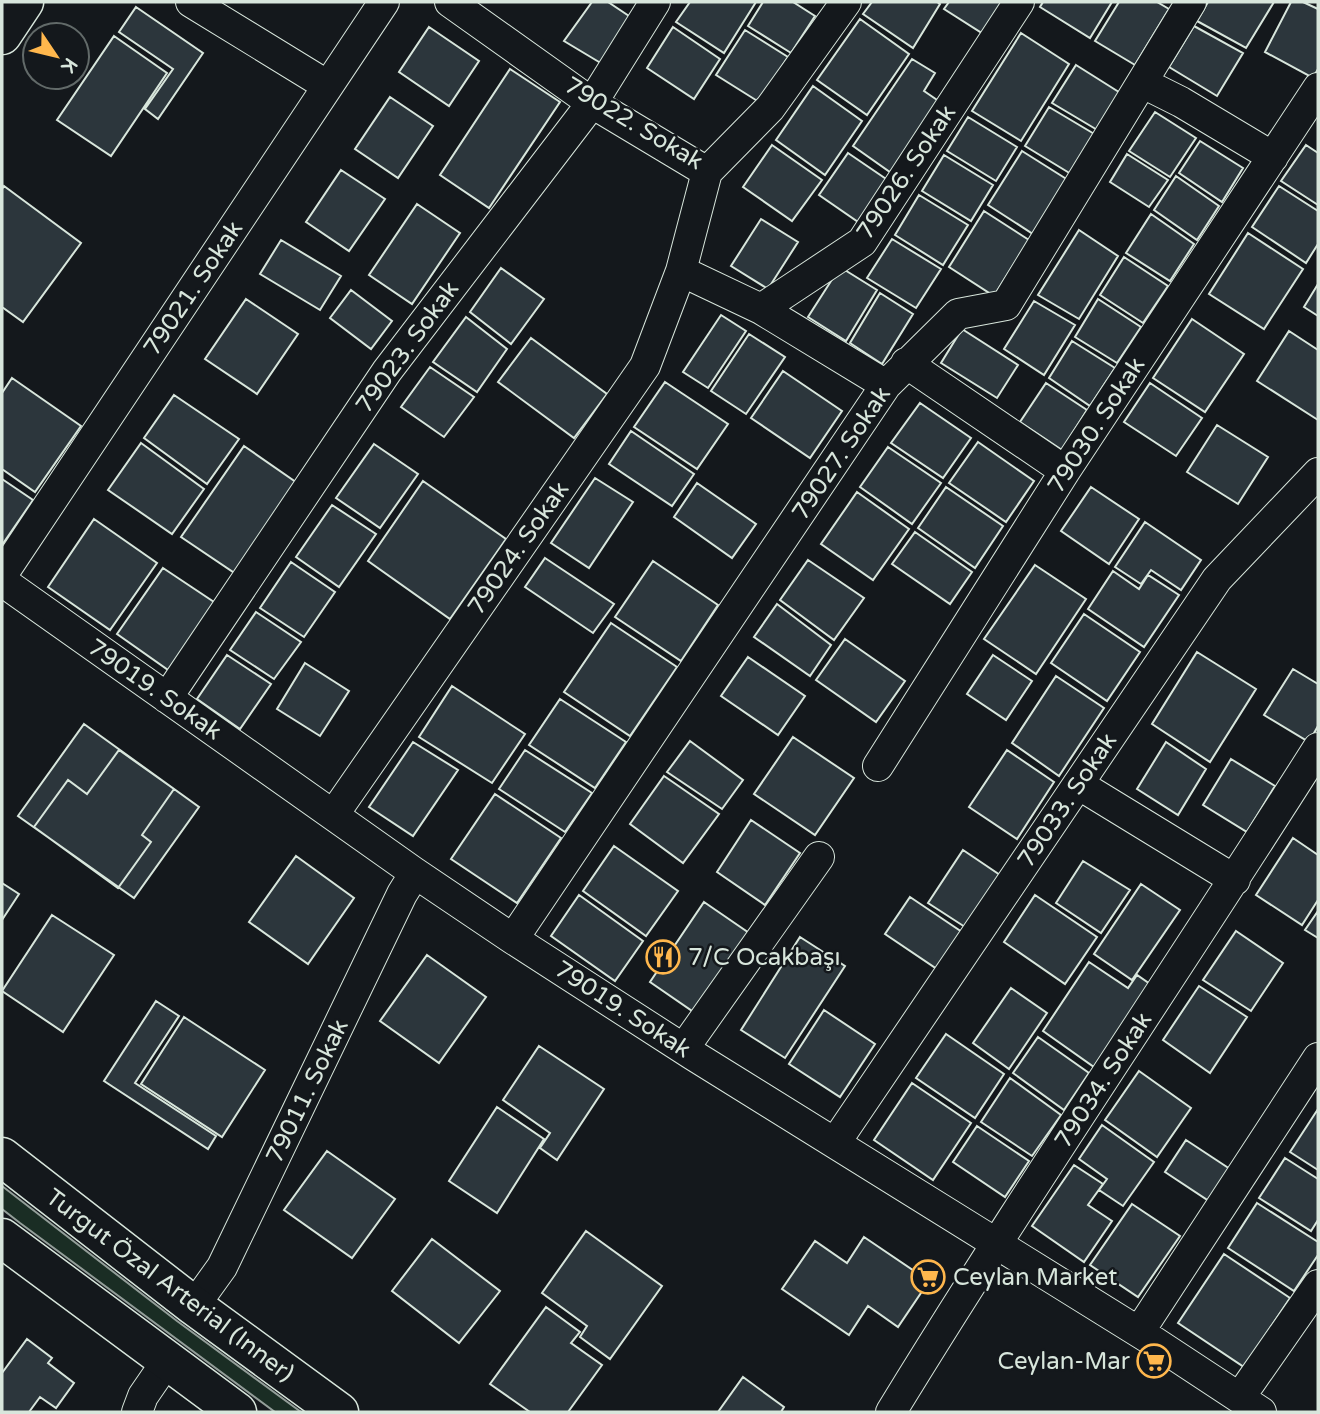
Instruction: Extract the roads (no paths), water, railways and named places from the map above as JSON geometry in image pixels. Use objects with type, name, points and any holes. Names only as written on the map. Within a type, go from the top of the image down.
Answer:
[{"type":"main road","points":[[2,34],[24,2]]},
{"type":"main road","name":"Turgut Özal Arterial (Inner)","points":[[2,1157],[194,1306],[339,1412]]},
{"type":"main road","points":[[2,1238],[237,1412]]},
{"type":"street","points":[[191,2],[328,86]]},
{"type":"street","name":"79021. Sokak","points":[[2,575],[384,2]]},
{"type":"street","name":"79022. Sokak","points":[[450,2],[592,103],[707,172],[770,108],[846,2]]},
{"type":"street","name":"79023. Sokak","points":[[167,698],[387,371],[592,103],[655,2]]},
{"type":"street","name":"79026. Sokak","points":[[761,309],[862,242],[1019,2]]},
{"type":"street","name":"79027. Sokak","points":[[513,939],[896,374],[958,314],[1006,305],[1191,2]]},
{"type":"street","points":[[1143,83],[1181,102],[1273,157]]},
{"type":"street","name":"79030. Sokak","points":[[878,766],[1065,471],[1318,88]]},
{"type":"street","name":"79024. Sokak","points":[[334,814],[645,366],[681,271],[707,172]]},
{"type":"street","points":[[681,271],[896,374],[1065,471]]},
{"type":"street","name":"79033. Sokak","points":[[835,1143],[1217,579],[1318,473]]},
{"type":"street","name":"79019. Sokak","points":[[2,581],[415,873],[513,939],[1251,1404]]},
{"type":"street","name":"79034. Sokak","points":[[891,1412],[997,1242],[1235,880],[1318,748]]},
{"type":"street","points":[[1078,785],[1235,880]]},
{"type":"street","points":[[684,1048],[819,858]]},
{"type":"street","name":"79011. Sokak","points":[[194,1306],[222,1267],[401,894],[415,873]]},
{"type":"street","points":[[1139,1332],[1318,1058]]},
{"type":"street","points":[[1251,1404],[1318,1285]]},
{"type":"street","points":[[137,1412],[143,1396],[167,1361]]},
{"type":"place","name":"7/C Ocakbaşı","points":[[663,957]]},
{"type":"place","name":"Ceylan Market","points":[[928,1277]]},
{"type":"place","name":"Ceylan-Mar","points":[[1154,1361]]}]
